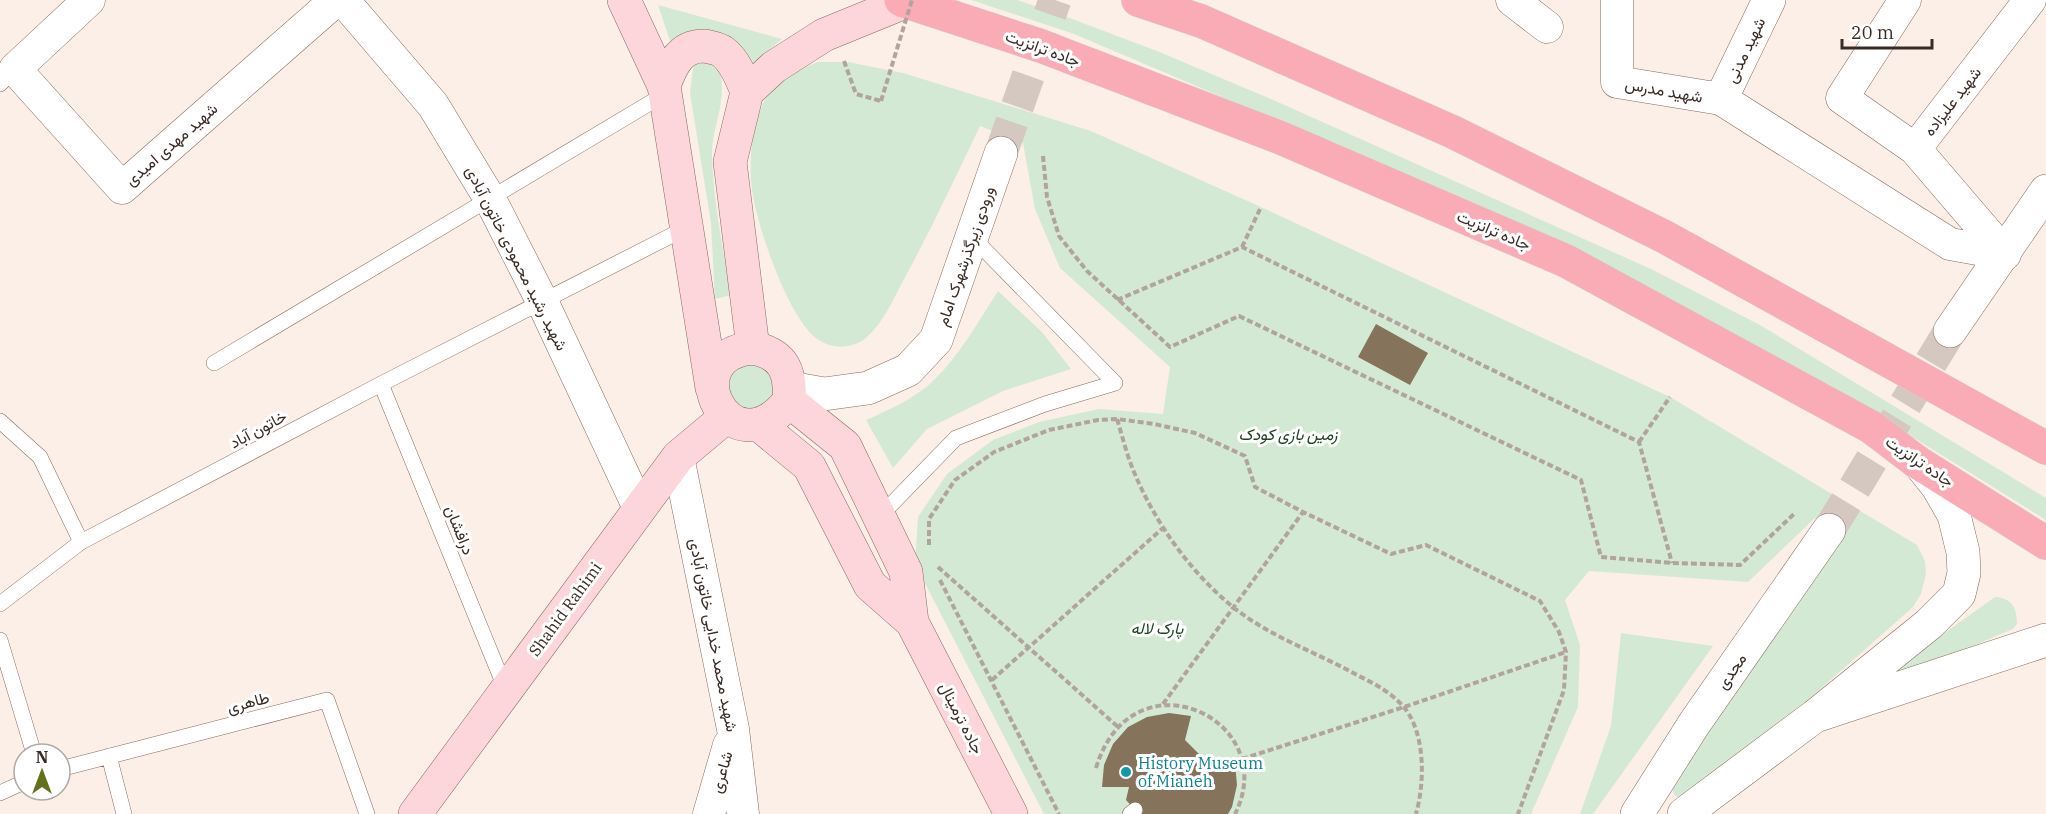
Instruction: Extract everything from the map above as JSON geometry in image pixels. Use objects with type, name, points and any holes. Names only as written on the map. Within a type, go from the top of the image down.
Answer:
[{"type":"main road","points":[[624,0],[664,90],[720,402],[745,424],[758,424],[771,419],[789,394],[788,376],[784,365],[765,350],[753,348],[732,352],[717,367],[720,402]]},
{"type":"main road","points":[[753,348],[730,162],[747,92],[774,67],[824,35],[906,0]]},
{"type":"main road","name":"جاده ترانزیت","points":[[906,0],[1041,46],[1281,138],[1566,261],[1871,428],[1917,462],[2046,543]]},
{"type":"main road","points":[[1138,0],[1201,21],[1453,132],[1665,237],[2046,448]]},
{"type":"main road","points":[[664,90],[670,69],[680,55],[692,47],[710,47],[722,51],[740,75],[747,92]]},
{"type":"main road","points":[[789,394],[845,447],[906,572],[912,622]]},
{"type":"main road","name":"Shahid Rahimi","points":[[416,814],[639,508],[720,402]]},
{"type":"main road","points":[[758,424],[809,466],[870,585],[912,622]]},
{"type":"main road","name":"جاده ترمینال","points":[[912,622],[1011,814]]},
{"type":"street","name":"شهید مهدی امیدی","points":[[89,0],[8,77],[122,188],[336,0]]},
{"type":"street","name":"شهید رشید محمودی خاتون آبادی","points":[[343,0],[433,105],[490,199],[542,301],[639,508]]},
{"type":"street","points":[[1512,0],[1547,13]]},
{"type":"street","name":"شهید مدرس","points":[[1617,0],[1617,82],[1721,99]]},
{"type":"street","name":"شهید مدنی","points":[[1721,99],[1769,0]]},
{"type":"street","points":[[1905,0],[1842,98],[1915,148]]},
{"type":"street","name":"شهید علیزاده","points":[[2005,254],[1915,148],[2030,0]]},
{"type":"street","points":[[1721,99],[1950,244],[2005,254]]},
{"type":"street","name":"ورودی زیرگذرشهرک امام","points":[[789,394],[824,394],[868,388],[908,370],[936,340],[1001,153]]},
{"type":"street","points":[[1950,331],[2005,254],[2046,191]]},
{"type":"street","name":"شهید محمد خدایی خاتون آبادی","points":[[678,457],[733,729],[743,814]]},
{"type":"street","points":[[1684,814],[1815,716],[1929,624],[1959,594],[1964,573],[1963,552],[1954,515],[1938,487],[1917,462]]},
{"type":"street","name":"مجدی","points":[[1637,814],[1694,724],[1829,530]]},
{"type":"street","points":[[1815,716],[2046,640]]},
{"type":"street","name":"شاعری","points":[[709,814],[733,729]]},
{"type":"lane","points":[[214,363],[490,199],[664,90]]},
{"type":"lane","name":"خاتون آباد","points":[[0,604],[81,542],[381,384],[688,227]]},
{"type":"lane","points":[[879,517],[956,438],[1045,404],[1115,383],[972,237]]},
{"type":"lane","name":"درافشان","points":[[381,384],[506,690]]},
{"type":"lane","points":[[0,421],[40,456],[81,542]]},
{"type":"lane","points":[[0,640],[30,742]]},
{"type":"lane","name":"طاهری","points":[[72,766],[327,700],[367,814]]},
{"type":"lane","points":[[109,756],[124,814]]},
{"type":"path","points":[[856,94],[881,101],[906,0]]},
{"type":"path","points":[[1043,156],[1047,197],[1059,236],[1086,271],[1170,347],[1239,316],[1581,480],[1601,557],[1672,563],[1740,565],[1795,513]]},
{"type":"path","points":[[1117,300],[1242,247],[1261,207]]},
{"type":"path","points":[[1242,247],[1639,442],[1672,563]]},
{"type":"path","points":[[1639,442],[1670,397]]},
{"type":"path","points":[[1117,419],[1132,468],[1163,528],[1202,578],[1234,608],[1281,638],[1386,690],[1404,707],[1420,738],[1422,778],[1416,814]]},
{"type":"path","points":[[930,549],[929,519],[955,480],[994,452],[1049,430],[1098,420],[1117,419],[1154,424],[1195,434],[1245,456],[1255,487],[1303,512],[1391,554],[1426,545],[1540,602],[1559,632],[1566,652],[1564,690],[1518,814]]},
{"type":"path","points":[[1163,705],[1303,512]]},
{"type":"path","points":[[992,680],[1163,528]]},
{"type":"path","points":[[930,559],[1117,726]]},
{"type":"path","points":[[935,569],[1059,814]]},
{"type":"path","points":[[1242,759],[1566,652]]},
{"type":"path","points":[[1096,768],[1102,747],[1117,726],[1138,711],[1163,705],[1189,707],[1212,717],[1231,735],[1242,759],[1245,780],[1241,802],[1235,814]]},
{"type":"green space","points":[[971,0],[1017,0],[1157,51],[1280,103],[1651,269],[1760,325],[2046,498],[2046,520],[1829,385],[1589,260],[1321,139],[1074,34]]},
{"type":"green space","points":[[658,5],[782,39],[763,55],[756,66],[743,48],[733,40],[671,44]]},
{"type":"green space","points":[[704,56],[718,70],[722,87],[712,154],[716,207],[731,295],[715,299],[711,223],[690,93],[693,68],[696,61]]},
{"type":"green space","points":[[818,62],[848,62],[903,73],[1091,131],[1261,207],[1670,397],[1917,545],[1925,561],[1926,574],[1921,594],[1913,607],[1809,699],[1681,798],[1675,796],[1670,785],[1841,538],[1815,518],[1748,582],[1589,571],[1565,600],[1580,645],[1578,707],[1531,814],[1044,814],[915,564],[918,517],[947,474],[993,440],[1039,422],[1099,409],[1163,414],[1170,367],[1060,268],[1035,209],[1023,143],[980,126],[923,243],[878,325],[866,338],[848,346],[828,345],[816,338],[805,327],[784,291],[767,246],[752,189],[751,149],[761,108],[775,85],[795,71]]},
{"type":"green space","points":[[998,291],[1042,332],[1071,369],[1003,391],[927,429],[893,468],[866,420],[893,408],[933,381],[960,349]]},
{"type":"green space","points":[[766,356],[782,400],[737,414],[722,376]]},
{"type":"green space","points":[[1995,597],[2006,599],[2015,609],[2017,624],[2013,629],[1859,694]]},
{"type":"green space","points":[[1621,633],[1713,646],[1593,814],[1580,814],[1611,726]]},
{"type":"building","points":[[1376,324],[1428,353],[1410,385],[1358,357]]},
{"type":"building","points":[[1169,713],[1191,716],[1185,740],[1212,767],[1235,763],[1237,785],[1228,814],[1139,814],[1126,800],[1129,787],[1102,787],[1104,765],[1113,744],[1128,727],[1147,717]]},
{"type":"tunnel","points":[[1001,153],[1055,0]]},
{"type":"tunnel","points":[[1829,530],[1950,331]]},
{"type":"place","name":"History Museum of Mianeh","points":[[1126,772]]},
{"type":"park label","name":"زمین بازی کودک","points":[[1288,434]]},
{"type":"park label","name":"پارک لاله","points":[[1157,628]]}]
